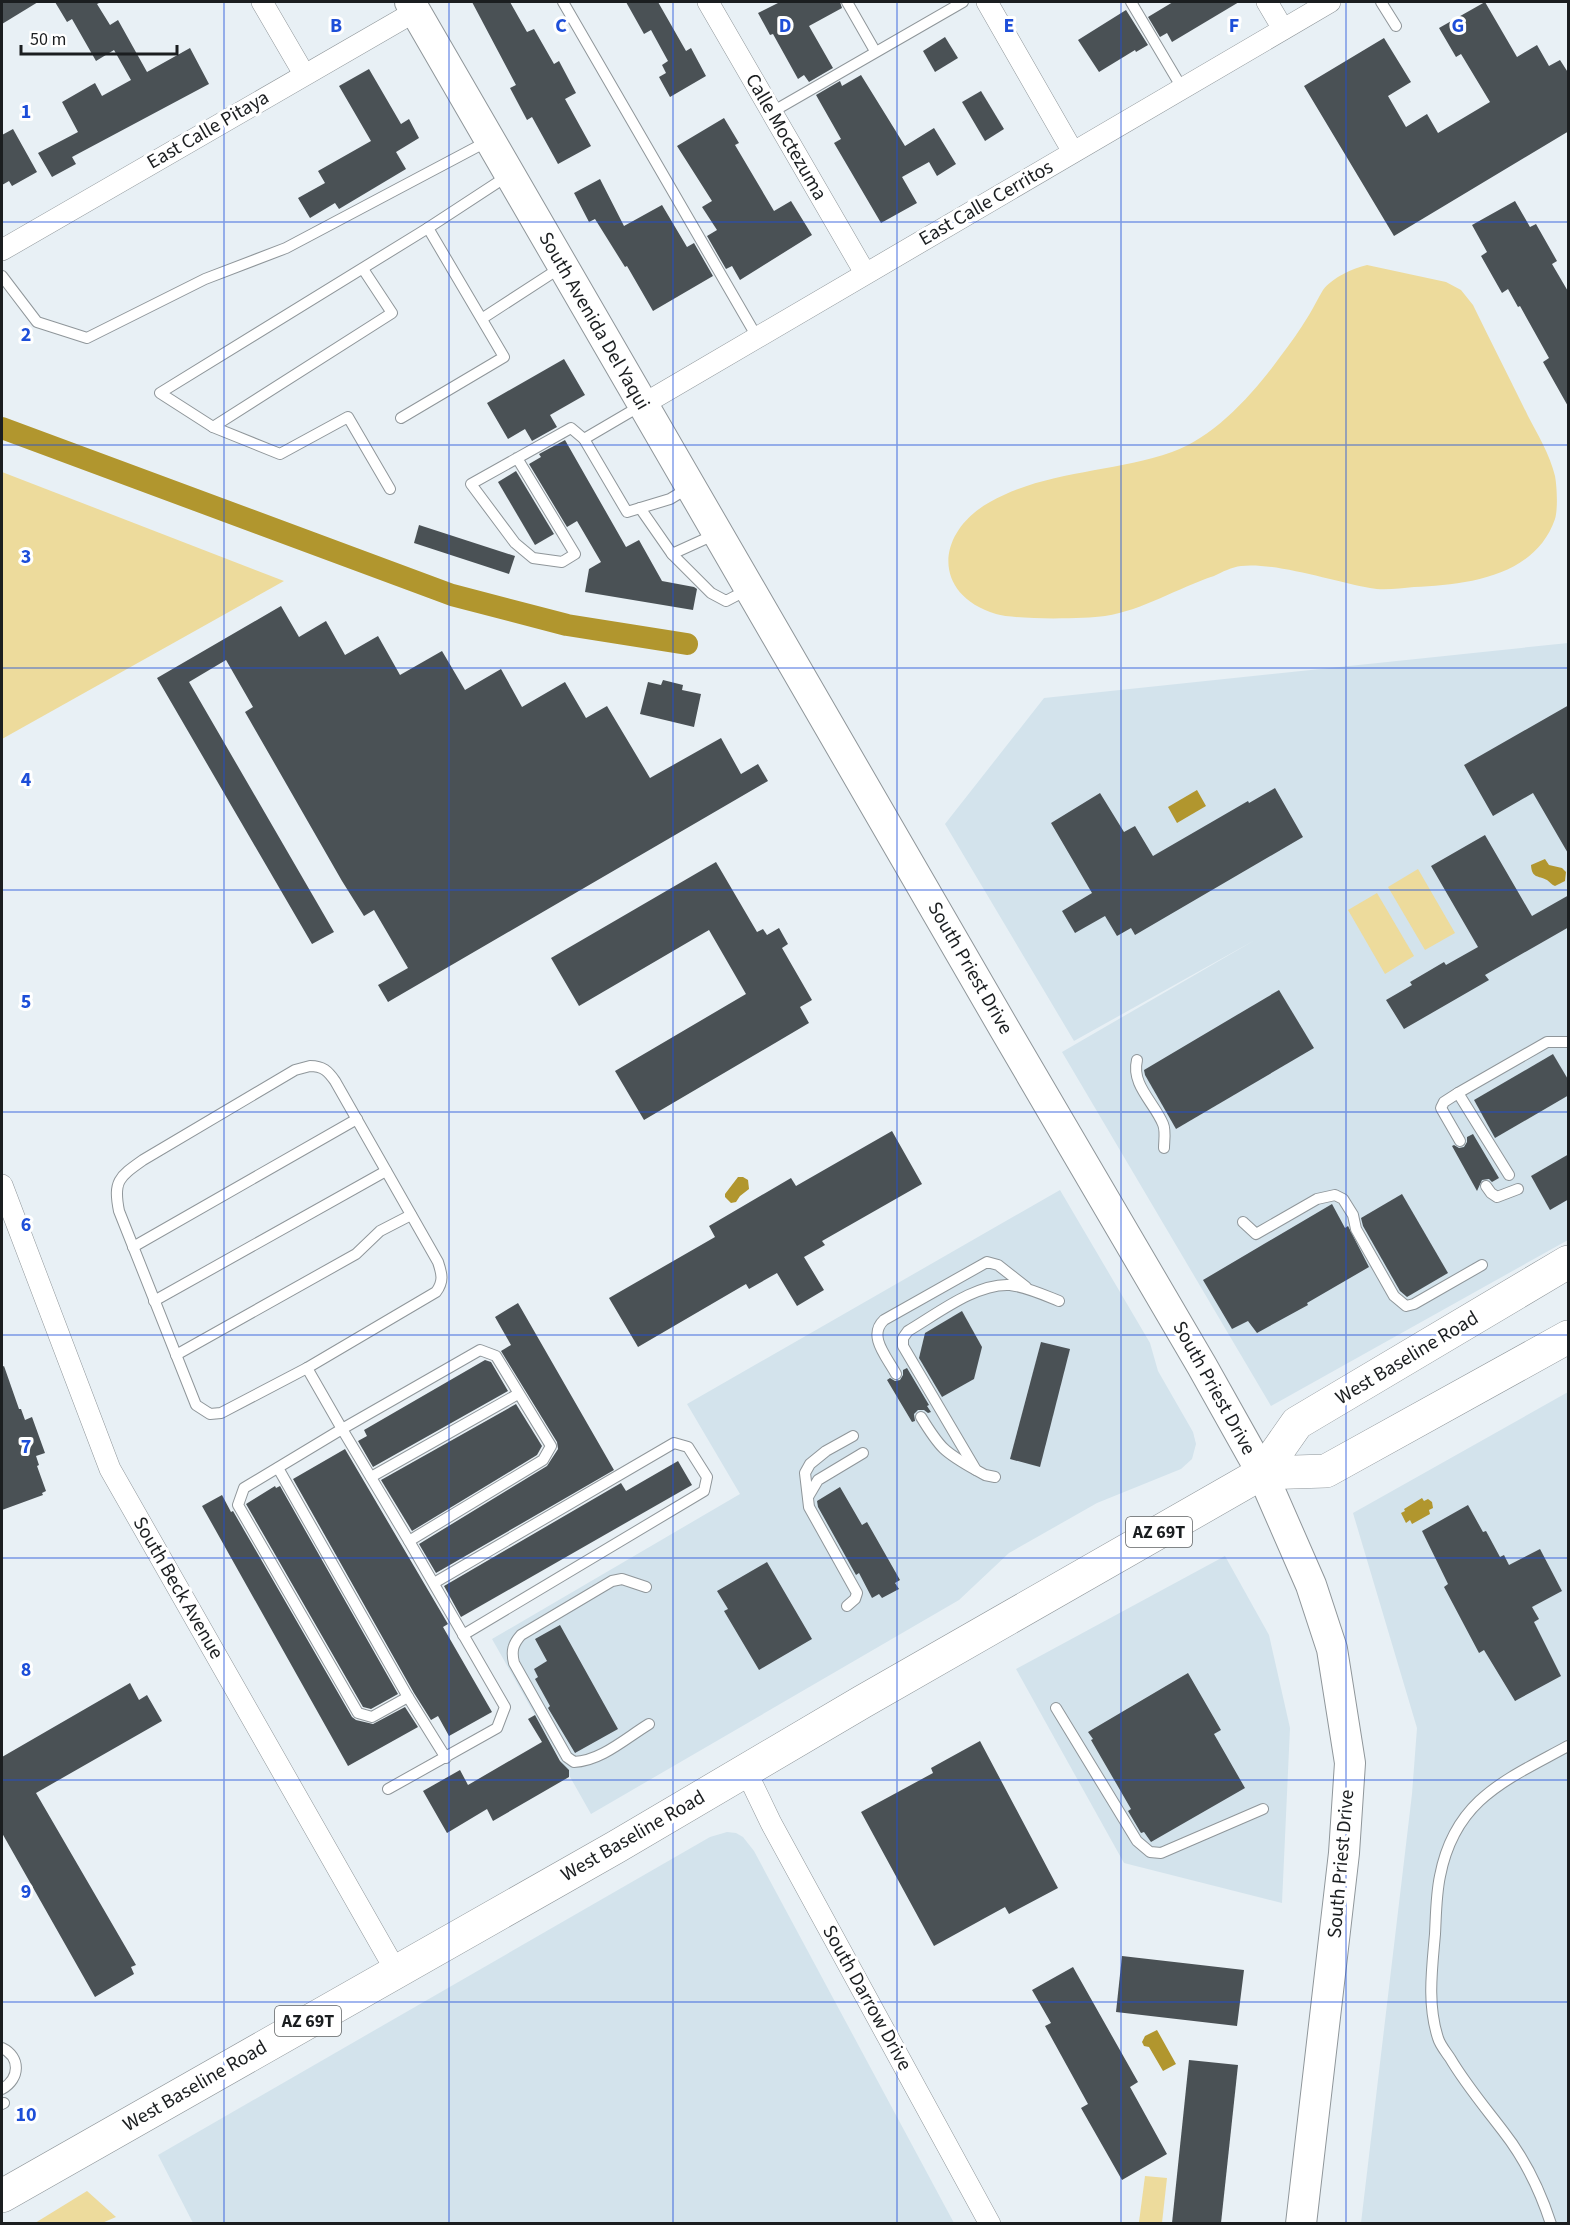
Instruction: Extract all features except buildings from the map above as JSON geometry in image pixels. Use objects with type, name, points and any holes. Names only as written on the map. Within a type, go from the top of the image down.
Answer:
[{"type":"main road","name":"West Baseline Road","points":[[2,2196],[1262,1473],[1298,1423],[1569,1262]]},
{"type":"main road","name":"West Baseline Road","points":[[1262,1473],[1326,1471],[1569,1337]]},
{"type":"street","points":[[262,2],[304,74]]},
{"type":"street","name":"Calle Moctezuma","points":[[708,2],[865,273]]},
{"type":"street","points":[[987,2],[1074,152]]},
{"type":"street","points":[[1267,2],[1283,29]]},
{"type":"street","name":"East Calle Cerritos","points":[[642,405],[1330,2]]},
{"type":"street","name":"East Calle Pitaya","points":[[2,250],[304,74],[413,6]]},
{"type":"street","name":"South Avenida Del Yaqui","points":[[413,6],[779,640]]},
{"type":"street","name":"South Priest Drive","points":[[779,640],[1133,1246],[1262,1473],[1311,1585],[1332,1649],[1350,1763],[1344,1853],[1301,2223]]},
{"type":"street","name":"South Beck Avenue","points":[[2,1185],[110,1469],[396,1971]]},
{"type":"street","name":"South Darrow Drive","points":[[746,1771],[771,1823],[990,2223]]},
{"type":"lane","points":[[563,2],[757,337]]},
{"type":"lane","points":[[847,2],[875,51]]},
{"type":"lane","points":[[772,112],[963,2]]},
{"type":"lane","points":[[1131,2],[1182,88]]},
{"type":"lane","points":[[1383,5],[1396,26]]},
{"type":"lane","points":[[2,276],[37,322],[87,338],[205,279],[286,248],[489,140]]},
{"type":"lane","points":[[390,489],[348,417],[279,454],[213,428],[160,393],[363,269],[509,175]]},
{"type":"lane","points":[[401,418],[504,357],[428,228]]},
{"type":"lane","points":[[483,318],[563,266]]},
{"type":"lane","points":[[213,428],[392,313],[363,269]]},
{"type":"lane","points":[[584,439],[642,405]]},
{"type":"lane","points":[[517,458],[574,554],[562,562],[534,558],[515,543],[471,484],[517,458],[571,428],[584,439],[627,512],[670,499],[690,487]]},
{"type":"lane","points":[[640,508],[672,554],[711,592],[726,601],[750,589]]},
{"type":"lane","points":[[672,554],[717,533]]},
{"type":"lane","points":[[1460,1141],[1442,1108],[1444,1102],[1547,1042],[1569,1042]]},
{"type":"lane","points":[[1137,1060],[1134,1072],[1137,1081],[1165,1126],[1164,1148]]},
{"type":"lane","points":[[319,1066],[328,1071],[357,1119],[438,1262],[442,1275],[441,1285],[436,1292],[307,1368],[221,1413],[210,1414],[196,1405],[119,1212],[116,1186],[123,1174],[143,1160],[295,1070],[319,1066]]},
{"type":"lane","points":[[1458,1093],[1509,1175]]},
{"type":"lane","points":[[133,1248],[357,1119]]},
{"type":"lane","points":[[154,1301],[386,1171]]},
{"type":"lane","points":[[1486,1185],[1497,1197],[1518,1189]]},
{"type":"lane","points":[[1243,1222],[1256,1234],[1317,1199],[1335,1196],[1343,1199],[1353,1215],[1356,1229],[1394,1296],[1406,1306],[1414,1304],[1482,1265]]},
{"type":"lane","points":[[176,1355],[356,1254],[380,1231],[411,1215]]},
{"type":"lane","points":[[896,1374],[876,1336],[878,1326],[884,1320],[987,1262],[998,1265],[1028,1289]]},
{"type":"lane","points":[[976,1470],[903,1346],[903,1338],[908,1331],[979,1290],[1003,1286],[1028,1289],[1059,1301]]},
{"type":"lane","points":[[408,1697],[372,1718],[358,1713],[238,1505],[244,1488],[342,1429],[480,1350],[496,1356],[551,1446],[543,1460],[409,1541]]},
{"type":"lane","points":[[307,1368],[505,1707],[497,1728],[388,1789]]},
{"type":"lane","points":[[370,1477],[518,1394]]},
{"type":"lane","points":[[921,1417],[947,1454],[985,1475],[995,1477]]},
{"type":"lane","points":[[847,1606],[855,1599],[857,1593],[809,1508],[805,1473],[810,1464],[826,1451],[853,1436]]},
{"type":"lane","points":[[434,1583],[674,1443],[688,1448],[707,1477],[704,1491],[463,1635]]},
{"type":"lane","points":[[808,1497],[818,1480],[863,1453]]},
{"type":"lane","points":[[279,1468],[408,1697],[446,1758]]},
{"type":"lane","points":[[646,1587],[622,1579],[612,1581],[521,1635],[514,1643],[512,1655],[514,1664],[567,1757],[574,1762],[584,1762],[595,1758],[649,1724]]},
{"type":"lane","points":[[1056,1707],[1137,1841],[1150,1852],[1161,1853],[1263,1809]]},
{"type":"lane","points":[[1551,2223],[1535,2181],[1521,2157],[1467,2087],[1438,2039],[1430,1989],[1440,1877],[1452,1836],[1463,1817],[1487,1793],[1569,1746]]},
{"type":"lane","points":[[2,2048],[11,2054],[16,2067],[13,2080],[2,2089]]},
{"type":"shaded area","points":[[1367,265],[1446,282],[1461,290],[1473,305],[1543,445],[1555,476],[1557,510],[1555,519],[1545,538],[1532,554],[1496,574],[1476,580],[1455,584],[1386,589],[1370,588],[1271,567],[1234,567],[1147,604],[1119,613],[1095,617],[1006,616],[975,605],[960,592],[951,578],[948,562],[951,545],[959,529],[972,515],[990,502],[1034,484],[1149,459],[1172,452],[1203,436],[1246,399],[1270,371],[1295,337],[1323,290],[1343,274]]},
{"type":"shaded area","points":[[2,472],[284,581],[2,739]]},
{"type":"shaded area","points":[[1568,643],[1568,1240],[1271,1406],[1062,1052],[1255,940],[1074,1041],[945,824],[1044,698]]},
{"type":"shaded area","points":[[1197,790],[1206,806],[1177,823],[1168,807]]},
{"type":"shaded area","points":[[1545,859],[1549,865],[1562,868],[1566,872],[1565,881],[1555,886],[1534,875],[1531,865]]},
{"type":"shaded area","points":[[1418,869],[1455,933],[1425,950],[1388,887]]},
{"type":"shaded area","points":[[1377,893],[1414,956],[1385,974],[1348,910]]},
{"type":"shaded area","points":[[738,1177],[748,1180],[749,1189],[736,1202],[731,1203],[725,1194]]},
{"type":"shaded area","points":[[1060,1190],[1150,1343],[1158,1371],[1193,1432],[1196,1444],[1192,1459],[1181,1469],[1097,1503],[1009,1553],[959,1600],[591,1814],[492,1639],[740,1494],[687,1404]]},
{"type":"shaded area","points":[[1568,1392],[1568,2223],[1361,2223],[1412,1794],[1417,1728],[1353,1513]]},
{"type":"shaded area","points":[[1422,1498],[1424,1501],[1428,1499],[1432,1502],[1433,1508],[1429,1510],[1430,1514],[1412,1524],[1410,1520],[1406,1523],[1401,1513]]},
{"type":"shaded area","points":[[1225,1556],[1269,1635],[1290,1728],[1282,1903],[1124,1863],[1016,1669]]},
{"type":"shaded area","points":[[727,1832],[743,1837],[754,1851],[954,2223],[193,2223],[158,2155],[710,1837]]},
{"type":"shaded area","points":[[1157,2030],[1176,2064],[1163,2071],[1149,2047],[1144,2046],[1142,2042],[1145,2036]]},
{"type":"shaded area","points":[[1145,2176],[1167,2178],[1162,2223],[1139,2222]]},
{"type":"shaded area","points":[[87,2191],[116,2217],[102,2223],[35,2223]]},
{"type":"waterway","points":[[2,428],[452,595],[567,625],[687,644]]}]
